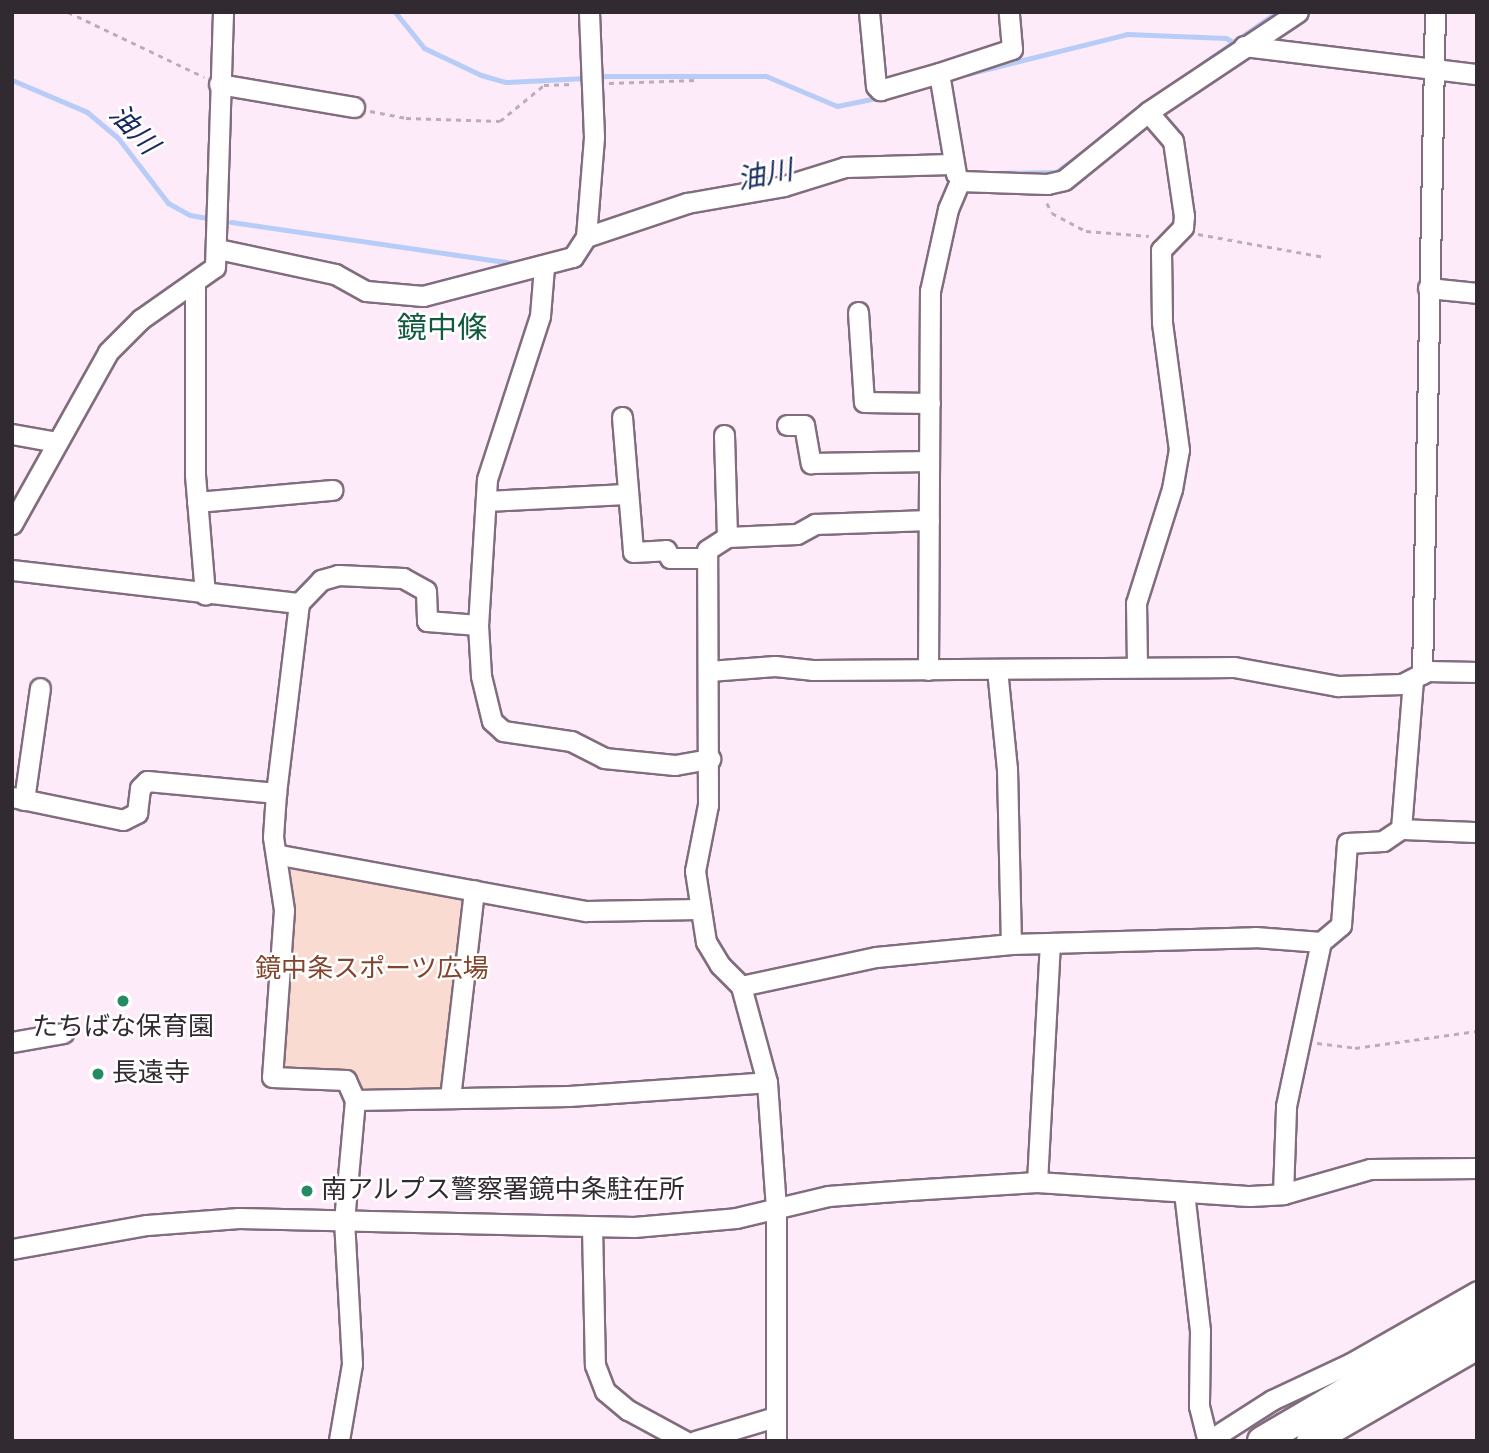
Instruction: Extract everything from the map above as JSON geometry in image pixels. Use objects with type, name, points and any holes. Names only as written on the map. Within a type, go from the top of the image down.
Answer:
[{"type":"highway","points":[[1262,1441],[1477,1315]]},
{"type":"highway","points":[[1311,1441],[1477,1345]]},
{"type":"street","points":[[218,249],[335,274],[366,291],[423,296],[544,267],[573,257],[586,237],[594,83],[589,12]]},
{"type":"street","points":[[869,12],[876,86],[880,90],[1012,50],[1009,12]]},
{"type":"street","points":[[1401,829],[1418,677],[1435,12]]},
{"type":"street","points":[[586,237],[687,202],[784,186],[845,167],[956,173],[1048,184],[1064,180],[1148,112],[1294,13]]},
{"type":"street","points":[[12,524],[107,352],[141,320],[195,285],[215,267],[218,249],[219,83],[223,17]]},
{"type":"street","points":[[1244,46],[1477,74]]},
{"type":"street","points":[[928,670],[930,290],[956,173],[939,73]]},
{"type":"street","points":[[219,83],[354,107]]},
{"type":"street","points":[[1137,665],[1136,603],[1172,489],[1179,450],[1162,322],[1165,242],[1183,227],[1173,141],[1148,112]]},
{"type":"street","points":[[544,267],[540,316],[502,425],[486,501],[478,625],[481,676],[492,721],[503,731],[571,741],[604,758],[675,765],[709,759]]},
{"type":"street","points":[[195,285],[197,502],[205,595]]},
{"type":"street","points":[[1428,288],[1477,293]]},
{"type":"street","points":[[858,312],[864,402],[930,403]]},
{"type":"street","points":[[622,417],[626,494],[633,552],[666,550],[670,558],[707,558]]},
{"type":"street","points":[[787,425],[804,425],[811,463],[929,461]]},
{"type":"street","points":[[12,434],[57,442]]},
{"type":"street","points":[[724,435],[727,537]]},
{"type":"street","points":[[197,502],[332,490]]},
{"type":"street","points":[[486,501],[626,494]]},
{"type":"street","points":[[776,1441],[776,1208],[767,1082],[741,986],[720,965],[706,942],[695,871],[708,805],[707,550],[727,537],[797,534],[815,524],[929,520]]},
{"type":"street","points":[[12,570],[205,595],[299,603]]},
{"type":"street","points":[[339,1440],[352,1364],[344,1220],[355,1100],[346,1080],[272,1077],[284,910],[279,855],[273,837],[299,603],[320,580],[338,575],[403,578],[426,592],[427,621],[478,625]]},
{"type":"street","points":[[709,671],[775,666],[812,670],[1137,665],[1234,667],[1338,686],[1402,684],[1418,677],[1477,672]]},
{"type":"street","points":[[997,668],[1007,769],[1011,944]]},
{"type":"street","points":[[40,688],[18,798],[123,820],[137,813],[141,788],[147,781],[276,793]]},
{"type":"street","points":[[1283,1194],[1286,1106],[1321,942],[1341,925],[1347,842],[1383,841],[1401,829],[1477,832]]},
{"type":"street","points":[[279,855],[586,911],[699,909]]},
{"type":"street","points":[[450,1098],[474,890]]},
{"type":"street","points":[[741,986],[876,957],[1011,944],[1255,937],[1321,942]]},
{"type":"street","points":[[1037,1182],[1050,944]]},
{"type":"street","points":[[12,1042],[63,1033]]},
{"type":"street","points":[[355,1100],[569,1096],[767,1082]]},
{"type":"street","points":[[12,1249],[147,1225],[239,1218],[592,1226],[736,1218],[828,1196],[1037,1182],[1184,1192],[1283,1194],[1370,1170],[1477,1168]]},
{"type":"street","points":[[1184,1192],[1200,1331],[1199,1406],[1208,1441],[1272,1400],[1351,1363],[1477,1291]]},
{"type":"street","points":[[592,1226],[595,1365],[605,1391],[628,1410],[685,1441]]},
{"type":"street","points":[[1338,1441],[1477,1361]]},
{"type":"street","points":[[695,1441],[775,1417]]},
{"type":"path","points":[[68,12],[219,83]]},
{"type":"path","points":[[354,107],[406,118],[500,121],[544,85],[696,80]]},
{"type":"path","points":[[1048,184],[1046,202],[1052,213],[1068,224],[1165,242]]},
{"type":"path","points":[[1183,227],[1325,257]]},
{"type":"path","points":[[1300,1041],[1355,1048],[1477,1031]]},
{"type":"green space","name":"鏡中条スポーツ広場","points":[[289,857],[474,890],[450,1098],[355,1100],[346,1080],[272,1077]]},
{"type":"waterway","points":[[395,12],[424,48],[481,75],[506,82],[586,78]]},
{"type":"waterway","name":"油川","points":[[1202,64],[1277,12]]},
{"type":"waterway","points":[[967,74],[1127,34],[1226,38],[1233,42]]},
{"type":"waterway","points":[[604,76],[766,76],[837,106],[881,97]]},
{"type":"waterway","name":"油川","points":[[12,80],[87,112],[118,138],[168,203],[190,215],[213,219]]},
{"type":"waterway","name":"油川","points":[[996,173],[1056,172],[1082,153]]},
{"type":"waterway","name":"油川","points":[[751,201],[786,195]]},
{"type":"waterway","name":"油川","points":[[231,222],[511,263]]},
{"type":"place","name":"たちばな保育園","points":[[123,1001]]},
{"type":"place","name":"長遠寺","points":[[98,1074]]},
{"type":"place","name":"南アルプス警察署鏡中条駐在所","points":[[307,1191]]},
{"type":"district","name":"鏡中條","points":[[442,329]]}]
